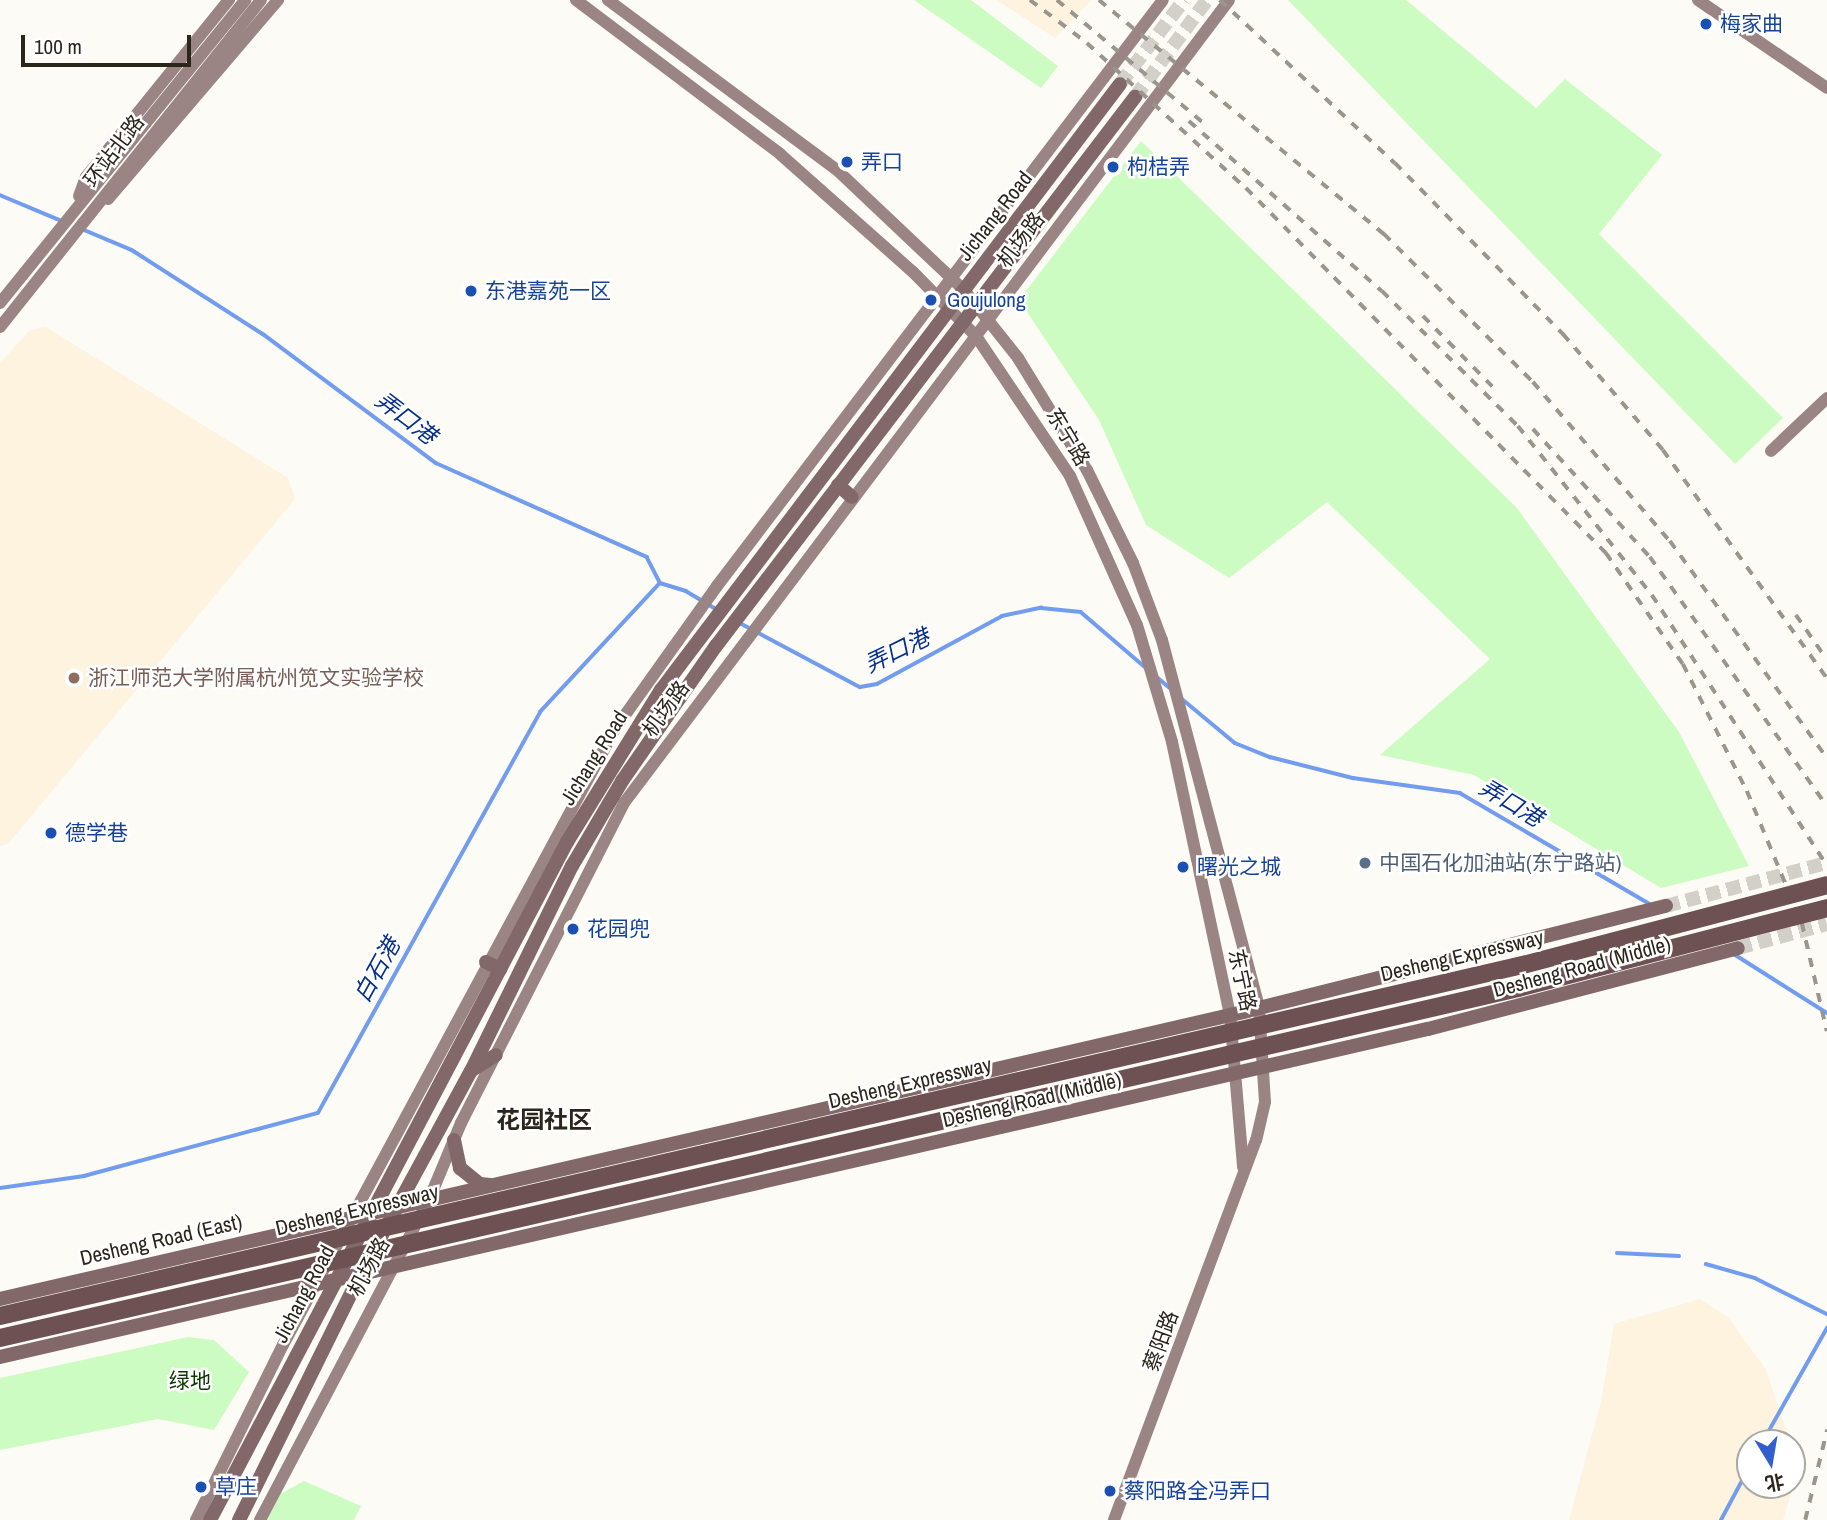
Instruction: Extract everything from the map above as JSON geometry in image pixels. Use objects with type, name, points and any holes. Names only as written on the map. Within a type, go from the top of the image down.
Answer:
[{"type":"highway","name":"Desheng Expressway","points":[[0,1316],[1519,966],[1827,885]]},
{"type":"highway","name":"Desheng Expressway","points":[[0,1338],[1518,988],[1827,908]]},
{"type":"main road","points":[[76,206],[86,177],[229,0]]},
{"type":"main road","name":"环站北路","points":[[0,303],[36,255],[245,0]]},
{"type":"main road","name":"环站北路","points":[[0,327],[54,263],[261,0]]},
{"type":"main road","points":[[94,211],[124,186],[278,0]]},
{"type":"main road","name":"东宁路","points":[[576,0],[831,195],[939,297],[976,336],[1070,476],[1137,625],[1172,742],[1230,1014],[1237,1074],[1243,1174]]},
{"type":"main road","name":"东宁路","points":[[608,0],[837,170],[953,277],[1018,358],[1087,470],[1133,563],[1162,640],[1194,752],[1259,1007],[1266,1067]]},
{"type":"main road","name":"机场路","points":[[196,1520],[314,1288],[493,965],[615,729],[716,586],[1163,0]]},
{"type":"main road","name":"机场路","points":[[260,1520],[428,1202],[454,1140],[607,833],[699,698],[1229,0]]},
{"type":"main road","points":[[1698,0],[1827,88]]},
{"type":"main road","name":"Jichang Road","points":[[209,1520],[372,1213],[493,965],[615,762],[702,635],[1120,85]]},
{"type":"main road","name":"机场路","points":[[239,1520],[359,1278],[471,1071],[572,866],[716,646],[1135,97]]},
{"type":"main road","points":[[1771,451],[1827,398]]},
{"type":"main road","points":[[838,485],[852,496]]},
{"type":"main road","points":[[688,685],[699,698]]},
{"type":"main road","name":"Desheng Road (Middle)","points":[[372,1213],[1230,1014],[1666,906]]},
{"type":"main road","name":"Desheng Road (Middle)","points":[[333,1283],[1237,1074],[1738,948]]},
{"type":"main road","points":[[471,1071],[496,1055]]},
{"type":"main road","name":"蔡阳路","points":[[1114,1520],[1243,1174],[1265,1102],[1266,1067]]},
{"type":"main road","points":[[454,1140],[455,1156],[470,1178],[499,1185]]},
{"type":"main road","name":"Desheng Road (East)","points":[[0,1299],[372,1213]]},
{"type":"main road","points":[[0,1357],[333,1283]]},
{"type":"shaded area","points":[[997,0],[1092,0],[1055,38]]},
{"type":"shaded area","name":"浙江师范大学附属杭州笕文实验学校","points":[[46,327],[288,478],[295,499],[8,844],[0,846],[0,363],[30,330]]},
{"type":"shaded area","points":[[1700,1299],[1727,1316],[1765,1368],[1786,1429],[1736,1429],[1736,1499],[1789,1499],[1783,1520],[1569,1520],[1601,1402],[1614,1324]]},
{"type":"green space","points":[[914,0],[971,0],[1058,66],[1041,88]]},
{"type":"green space","points":[[1288,0],[1406,0],[1536,108],[1565,79],[1662,155],[1599,234],[1783,418],[1735,464]]},
{"type":"green space","points":[[1141,141],[1517,508],[1679,732],[1749,866],[1661,888],[1474,775],[1380,755],[1490,659],[1327,502],[1229,578],[1146,525],[1099,420],[1019,300]]},
{"type":"green space","name":"绿地","points":[[188,1337],[214,1340],[249,1372],[214,1430],[158,1419],[0,1450],[0,1378]]},
{"type":"green space","points":[[304,1481],[361,1506],[354,1520],[267,1520],[280,1494]]},
{"type":"waterway","name":"弄口港","points":[[0,195],[62,221]]},
{"type":"waterway","name":"弄口港","points":[[82,229],[132,250],[263,334],[436,463],[647,557],[660,583],[686,591],[718,610]]},
{"type":"waterway","name":"白石港","points":[[0,1188],[84,1176],[318,1113],[540,712],[659,584]]},
{"type":"waterway","name":"弄口港","points":[[740,623],[860,687],[877,684],[1002,616],[1041,608],[1081,612],[1146,668]]},
{"type":"waterway","name":"弄口港","points":[[1157,677],[1170,688]]},
{"type":"waterway","name":"弄口港","points":[[1181,698],[1235,743],[1270,757],[1353,778],[1460,793],[1652,905]]},
{"type":"waterway","name":"弄口港","points":[[1734,954],[1827,1013]]},
{"type":"waterway","points":[[1617,1253],[1679,1256]]},
{"type":"waterway","points":[[1706,1264],[1755,1278],[1827,1314]]},
{"type":"waterway","points":[[1770,1429],[1827,1328]]},
{"type":"waterway","points":[[1721,1520],[1736,1492]]},
{"type":"tunnel","points":[[1120,84],[1184,0]]},
{"type":"tunnel","points":[[1135,97],[1207,0]]},
{"type":"tunnel","points":[[1666,906],[1827,863]]},
{"type":"tunnel","points":[[1738,948],[1827,924]]},
{"type":"railway","points":[[1030,0],[1087,43],[1246,188],[1606,553],[1683,664],[1747,791],[1802,923],[1827,1031]]},
{"type":"railway","points":[[1057,0],[1205,124]]},
{"type":"railway","points":[[1099,0],[1384,234],[1533,382],[1670,541],[1827,758]]},
{"type":"railway","points":[[1220,0],[1395,163],[1563,334],[1663,450],[1827,678]]},
{"type":"railway","points":[[1189,121],[1382,291],[1518,426],[1652,595],[1827,866]]},
{"type":"railway","points":[[1423,316],[1494,388]]},
{"type":"railway","points":[[1533,429],[1650,557],[1827,806]]},
{"type":"railway","points":[[1796,615],[1826,658]]},
{"type":"railway","points":[[1805,1520],[1827,1430]]},
{"type":"place","name":"梅家曲","points":[[1706,24]]},
{"type":"place","name":"弄口","points":[[847,162]]},
{"type":"place","name":"枸桔弄","points":[[1113,167]]},
{"type":"place","name":"东港嘉苑一区","points":[[471,291]]},
{"type":"place","name":"Goujulong","points":[[931,300]]},
{"type":"place","name":"浙江师范大学附属杭州笕文实验学校","points":[[74,678]]},
{"type":"place","name":"德学巷","points":[[51,833]]},
{"type":"place","name":"中国石化加油站(东宁路站)","points":[[1365,863]]},
{"type":"place","name":"曙光之城","points":[[1183,867]]},
{"type":"place","name":"花园兜","points":[[573,929]]},
{"type":"place","name":"草庄","points":[[201,1487]]},
{"type":"place","name":"蔡阳路全冯弄口","points":[[1110,1491]]},
{"type":"district","name":"花园社区","points":[[544,1120]]}]
